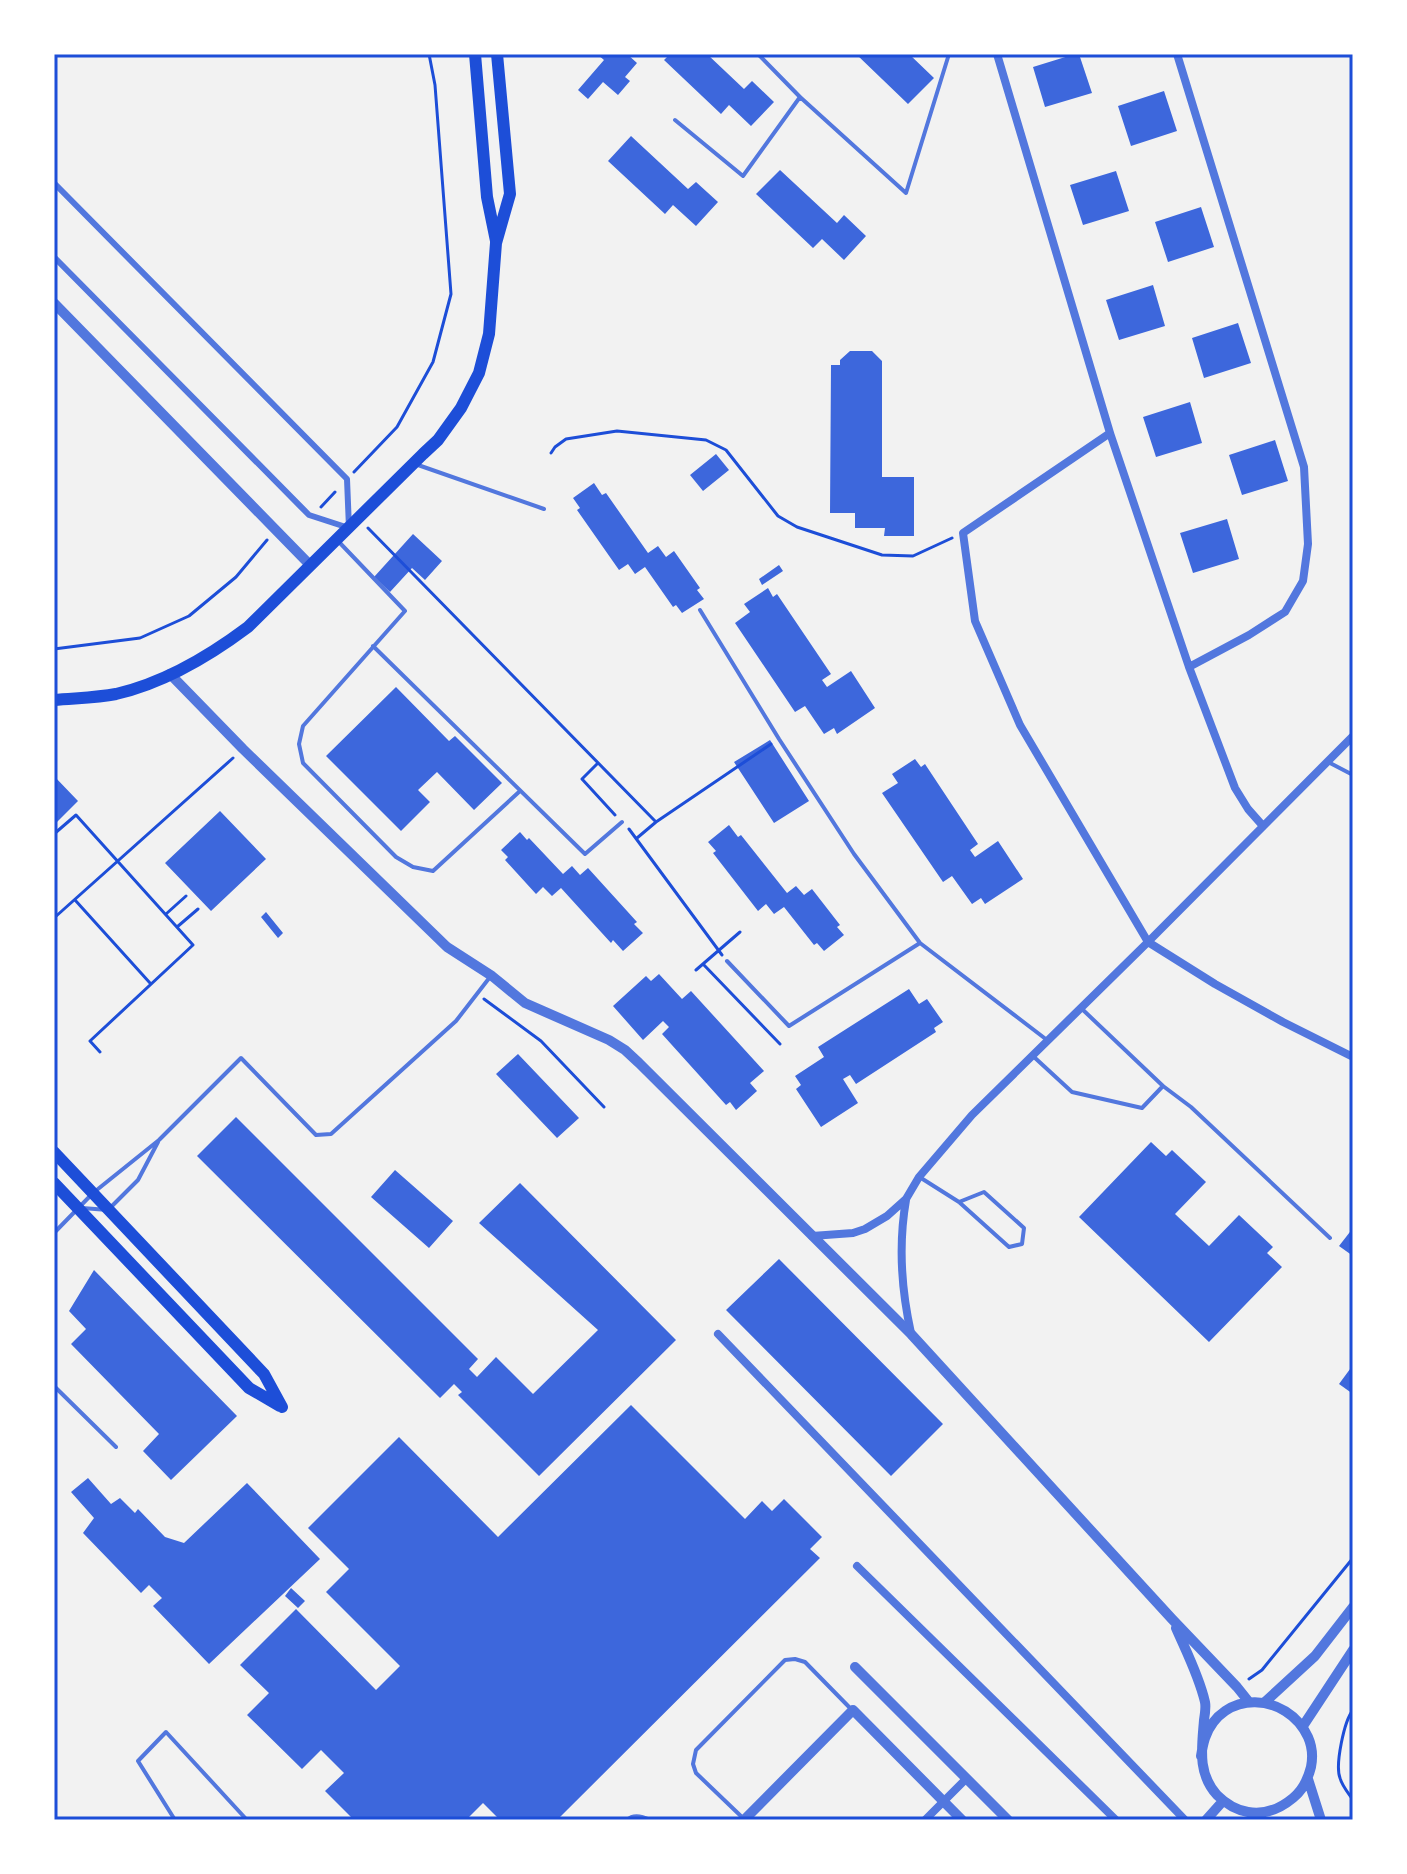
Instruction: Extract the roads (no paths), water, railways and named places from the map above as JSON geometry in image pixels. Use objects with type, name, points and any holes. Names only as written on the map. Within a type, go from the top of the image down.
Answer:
[{"type":"main road","points":[[475,54],[487,197],[496,243]]},
{"type":"main road","points":[[54,700],[113,694],[170,674],[217,649],[248,627],[450,425],[479,373],[489,334],[496,243],[510,194],[497,54]]},
{"type":"main road","points":[[54,1152],[264,1374],[282,1407],[249,1388],[54,1183]]},
{"type":"street","points":[[997,54],[1110,433],[1189,667],[1235,788],[1263,826]]},
{"type":"street","points":[[1177,54],[1304,467],[1308,544],[1303,581],[1285,612],[1189,667]]},
{"type":"street","points":[[54,183],[347,479],[354,523],[309,515],[54,257]]},
{"type":"street","points":[[54,303],[310,565]]},
{"type":"street","points":[[1110,433],[963,533],[975,621],[1020,725],[1148,942],[1215,984],[1353,1057]]},
{"type":"street","points":[[170,674],[447,947],[492,976],[525,1003],[625,1050],[911,1334],[1249,1702]]},
{"type":"street","points":[[812,1236],[865,1229],[887,1216],[906,1199],[919,1177],[972,1115],[1353,736]]},
{"type":"street","points":[[906,1199],[901,1265],[911,1334]]},
{"type":"street","points":[[718,1334],[1185,1820]]},
{"type":"street","points":[[857,1566],[1116,1820]]},
{"type":"street","points":[[1265,1702],[1315,1656],[1353,1607]]},
{"type":"street","points":[[1172,1619],[1205,1704],[1201,1756],[1204,1773],[1211,1788],[1223,1801],[1250,1812],[1264,1812],[1282,1806],[1297,1795],[1308,1779],[1312,1761],[1310,1743],[1303,1726],[1292,1715],[1265,1702],[1249,1702],[1230,1708],[1215,1720],[1205,1737],[1201,1756]]},
{"type":"street","points":[[1303,1726],[1353,1650]]},
{"type":"street","points":[[855,1667],[1008,1820]]},
{"type":"street","points":[[744,1820],[853,1710],[962,1820]]},
{"type":"street","points":[[925,1820],[966,1779]]},
{"type":"street","points":[[1308,1779],[1321,1820]]},
{"type":"street","points":[[1206,1820],[1223,1801]]},
{"type":"street","points":[[1264,1812],[1274,1820]]},
{"type":"lane","points":[[758,54],[800,97],[906,193],[949,54]]},
{"type":"lane","points":[[675,120],[743,176],[800,97]]},
{"type":"lane","points":[[414,464],[544,509]]},
{"type":"lane","points":[[336,540],[405,611],[303,726],[299,744],[303,763],[396,857],[413,867],[433,871],[520,791]]},
{"type":"lane","points":[[700,610],[854,854],[920,943],[1047,1040]]},
{"type":"lane","points":[[373,646],[585,854],[622,822]]},
{"type":"lane","points":[[1328,762],[1353,775]]},
{"type":"lane","points":[[727,961],[789,1026],[920,943]]},
{"type":"lane","points":[[55,1229],[93,1193],[159,1140],[241,1058],[316,1135],[331,1134],[456,1021],[492,976]]},
{"type":"lane","points":[[1081,1008],[1330,1238]]},
{"type":"lane","points":[[1033,1055],[1072,1092],[1142,1108],[1163,1086]]},
{"type":"lane","points":[[78,1208],[108,1210],[138,1180],[159,1140]]},
{"type":"lane","points":[[919,1177],[959,1202],[1009,1247],[1022,1244],[1024,1228],[984,1192],[959,1202]]},
{"type":"lane","points":[[54,1386],[116,1447]]},
{"type":"lane","points":[[744,1820],[696,1773],[693,1759],[696,1750],[785,1660],[805,1662],[853,1710]]},
{"type":"lane","points":[[175,1820],[138,1761],[166,1732],[247,1820]]},
{"type":"lane","points":[[627,1820],[631,1816],[650,1820]]}]
